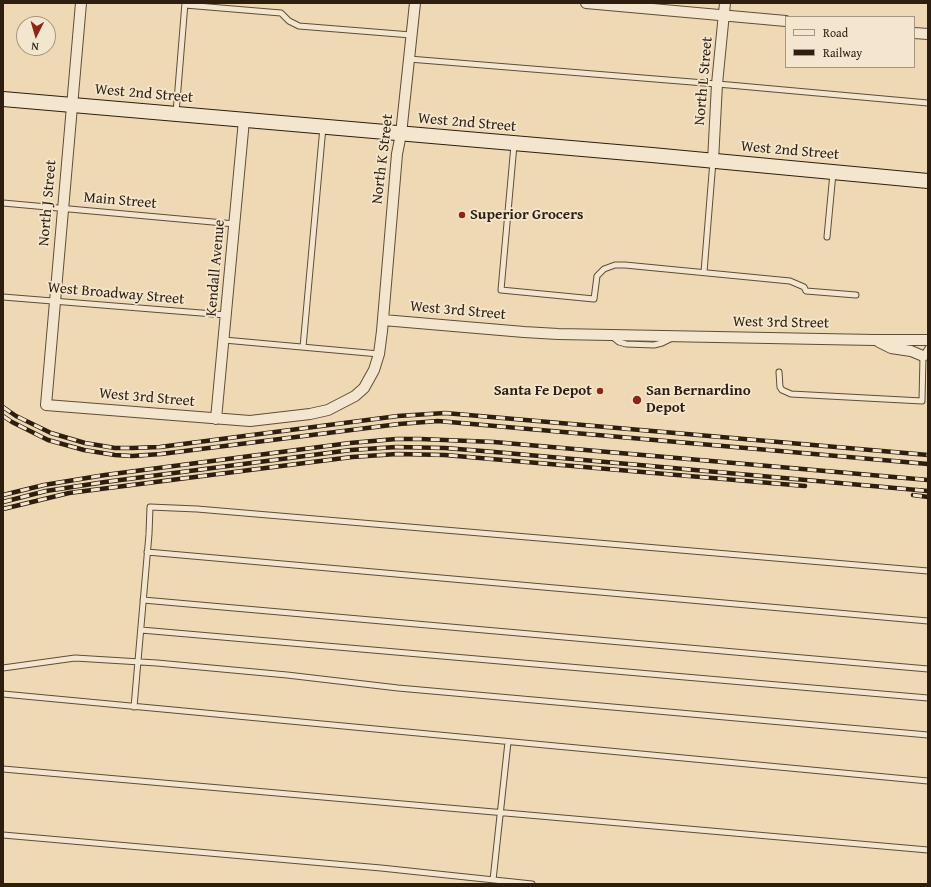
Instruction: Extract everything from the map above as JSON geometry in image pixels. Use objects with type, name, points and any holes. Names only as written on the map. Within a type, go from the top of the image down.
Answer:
[{"type":"main road","name":"West 2nd Street","points":[[3,99],[712,161],[928,182]]},
{"type":"street","name":"North J Street","points":[[46,405],[81,3]]},
{"type":"street","name":"North K Street","points":[[383,320],[397,154],[401,134],[414,3]]},
{"type":"street","points":[[586,3],[785,21]]},
{"type":"street","name":"North L Street","points":[[712,161],[725,3]]},
{"type":"street","points":[[915,33],[928,34]]},
{"type":"street","name":"Kendall Avenue","points":[[216,419],[244,120]]},
{"type":"street","name":"West 3rd Street","points":[[46,405],[250,421],[310,414],[328,410],[355,396],[364,388],[374,370],[379,354],[383,320],[524,332],[928,340]]},
{"type":"street","points":[[874,340],[892,348],[926,352]]},
{"type":"lane","points":[[176,114],[185,4],[281,13],[289,21],[299,26],[411,35]]},
{"type":"lane","points":[[409,60],[718,84],[928,103]]},
{"type":"lane","points":[[303,347],[323,127]]},
{"type":"lane","points":[[514,144],[502,290],[594,299],[597,276],[604,269],[615,265],[625,265],[790,281],[804,287],[806,291],[856,295]]},
{"type":"lane","points":[[704,272],[712,161]]},
{"type":"lane","points":[[827,237],[833,172]]},
{"type":"lane","name":"Main Street","points":[[3,203],[235,224]]},
{"type":"lane","name":"West Broadway Street","points":[[3,297],[226,315]]},
{"type":"lane","points":[[224,340],[379,354]]},
{"type":"lane","points":[[779,372],[780,386],[782,390],[791,394],[922,401],[926,352]]},
{"type":"lane","points":[[134,707],[150,507],[197,509],[928,571]]},
{"type":"lane","points":[[147,552],[928,621]]},
{"type":"lane","points":[[143,600],[928,669]]},
{"type":"lane","points":[[141,630],[928,698]]},
{"type":"lane","points":[[3,668],[75,658],[138,662],[287,675],[398,688],[928,735]]},
{"type":"lane","points":[[3,694],[928,781]]},
{"type":"lane","points":[[493,880],[508,742]]},
{"type":"lane","points":[[3,768],[928,850]]},
{"type":"lane","points":[[3,835],[381,868],[532,884]]},
{"type":"railway","points":[[3,407],[16,416],[51,433],[85,443],[115,448],[160,447],[398,416],[445,413],[928,455]]},
{"type":"railway","points":[[3,416],[48,440],[84,450],[132,456],[161,454],[399,424],[438,421],[928,464]]},
{"type":"railway","points":[[3,495],[44,485],[105,475],[350,443],[396,439],[494,442],[928,480]]},
{"type":"railway","points":[[3,502],[46,491],[105,482],[351,450],[396,447],[445,448],[495,452],[928,491]]},
{"type":"railway","points":[[3,509],[69,493],[352,457],[397,454],[445,455],[805,486]]},
{"type":"railway","points":[[913,495],[928,497]]},
{"type":"place","name":"Superior Grocers","points":[[462,215]]},
{"type":"place","name":"Santa Fe Depot","points":[[600,391]]},
{"type":"place","name":"San Bernardino Depot","points":[[637,400]]}]
